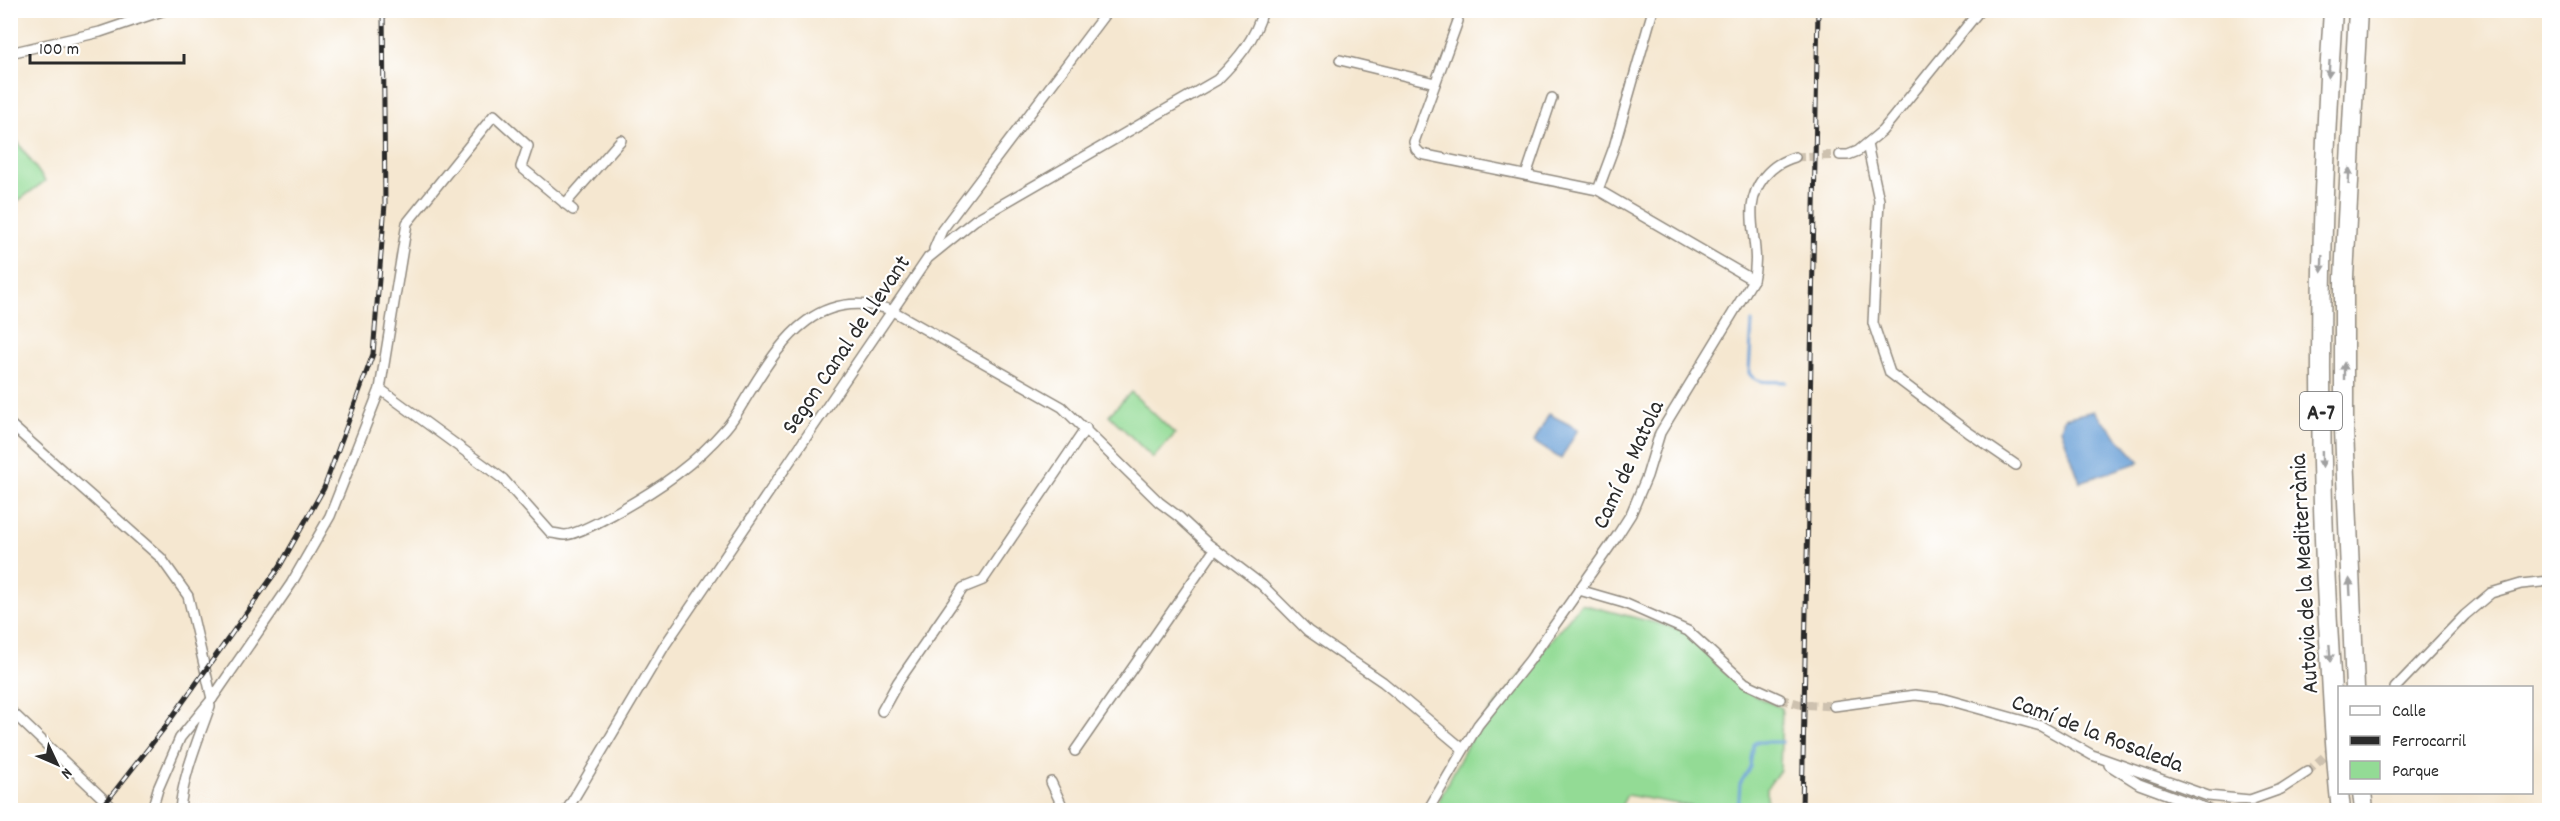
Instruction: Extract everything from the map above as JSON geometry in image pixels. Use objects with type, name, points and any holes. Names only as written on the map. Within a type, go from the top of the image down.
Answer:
[{"type":"highway","name":"Autovia de la Mediterrània","points":[[2333,10],[2326,124],[2319,344],[2324,563],[2338,766]]},
{"type":"highway","name":"Autovia de la Mediterrània","points":[[2355,686],[2344,430],[2344,277],[2358,10]]},
{"type":"highway","name":"Autovia de la Mediterrània","points":[[2340,794],[2341,810]]},
{"type":"highway","points":[[2362,794],[2364,810]]},
{"type":"street","points":[[10,53],[100,32],[165,10]]},
{"type":"street","points":[[932,254],[942,230],[1108,10]]},
{"type":"street","name":"Segon Canal de Llevant","points":[[567,810],[665,645],[891,310],[932,254],[975,220],[1217,80],[1247,48],[1259,25],[1263,10]]},
{"type":"street","points":[[1598,190],[1614,147],[1653,10]]},
{"type":"street","points":[[1840,155],[1848,155],[1867,144],[1882,131],[1980,10]]},
{"type":"street","points":[[1458,21],[1414,142],[1416,149],[1422,154],[1598,190],[1753,280]]},
{"type":"street","points":[[1340,60],[1435,83]]},
{"type":"street","points":[[1526,175],[1552,98]]},
{"type":"street","points":[[152,810],[180,738],[212,699],[291,584],[330,516],[380,389],[407,223],[494,115],[528,146],[521,167],[569,207],[621,140]]},
{"type":"street","points":[[1867,144],[1879,200],[1873,323],[1890,373],[2016,465]]},
{"type":"street","name":"Camí de Matola","points":[[1428,810],[1478,725],[1530,660],[1631,514],[1647,476],[1659,433],[1753,280],[1757,266],[1751,216],[1753,197],[1769,171],[1776,165],[1795,157]]},
{"type":"street","points":[[380,389],[503,479],[551,533],[565,535],[606,518],[663,486],[698,458],[728,425],[795,328],[814,316],[836,307],[876,306],[891,310],[1062,407],[1159,502],[1262,585],[1308,631],[1383,682],[1463,749]]},
{"type":"street","points":[[11,425],[161,558],[188,596],[212,699],[193,753],[180,810]]},
{"type":"street","points":[[882,711],[898,682],[963,588],[983,580],[1086,428]]},
{"type":"street","points":[[1075,751],[1215,549]]},
{"type":"street","points":[[2396,686],[2465,615],[2491,593],[2522,584],[2550,581]]},
{"type":"street","points":[[1579,590],[1624,603],[1688,631],[1745,683],[1780,699]]},
{"type":"street","name":"Camí de la Rosaleda","points":[[1834,706],[1915,694],[1941,698],[2042,726],[2092,755],[2208,796],[2250,800],[2281,789],[2307,772]]},
{"type":"street","points":[[10,710],[115,810]]},
{"type":"street","points":[[2092,755],[2139,784],[2192,808],[2210,810]]},
{"type":"street","points":[[1051,782],[1064,810]]},
{"type":"green space","points":[[10,131],[45,181],[11,206],[10,206]]},
{"type":"green space","points":[[1131,392],[1175,434],[1153,458],[1109,415]]},
{"type":"green space","points":[[1581,604],[1688,631],[1718,667],[1755,696],[1782,708],[1780,770],[1767,788],[1767,810],[1712,810],[1627,795],[1619,810],[1434,810],[1475,730]]},
{"type":"water","points":[[2094,411],[2140,462],[2080,482],[2061,429],[2064,418]]},
{"type":"water","points":[[1549,414],[1578,429],[1561,459],[1534,442]]},
{"type":"waterway","points":[[1752,322],[1749,373],[1760,381],[1786,382]]},
{"type":"waterway","points":[[1738,810],[1740,784],[1750,767],[1753,744],[1755,742],[1782,742]]},
{"type":"tunnel","points":[[1795,157],[1840,155]]},
{"type":"tunnel","points":[[1780,699],[1799,704],[1834,706]]},
{"type":"tunnel","points":[[2307,772],[2336,746]]},
{"type":"railway","points":[[100,810],[165,727],[280,566],[324,488],[373,354],[385,204],[383,10]]},
{"type":"railway","points":[[1802,810],[1818,10]]}]
